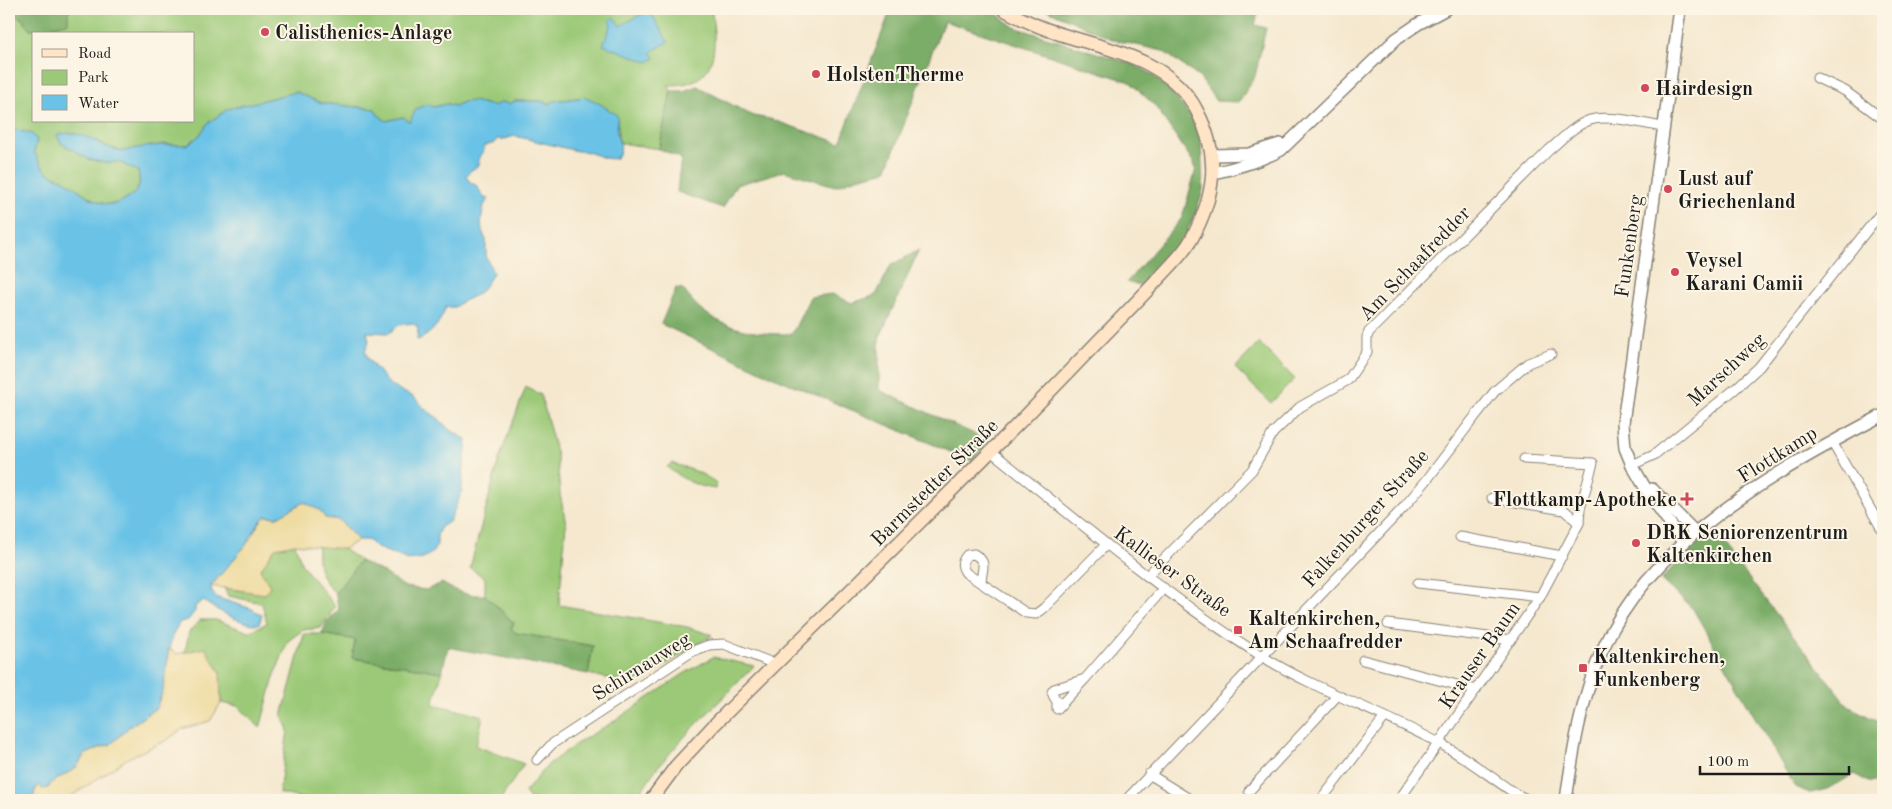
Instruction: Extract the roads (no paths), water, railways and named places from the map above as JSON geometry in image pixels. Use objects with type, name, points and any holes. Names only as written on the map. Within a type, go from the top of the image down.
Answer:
[{"type":"main road","name":"Barmstedter Straße","points":[[651,800],[683,757],[775,664],[992,452],[1141,297],[1190,242],[1209,199],[1214,173],[1213,155],[1197,110],[1178,85],[1160,71],[1136,58],[1057,33],[1003,9]]},
{"type":"street","points":[[1214,173],[1237,168],[1266,158],[1281,150],[1396,39],[1418,24],[1446,9]]},
{"type":"street","name":"Funkenberg","points":[[1680,9],[1623,423],[1625,448],[1632,465],[1647,491],[1683,542]]},
{"type":"street","points":[[1817,78],[1845,91],[1883,119]]},
{"type":"street","name":"Am Schaafredder","points":[[1147,576],[1252,470],[1273,433],[1300,407],[1348,380],[1367,352],[1367,336],[1369,332],[1549,150],[1590,120],[1606,119],[1663,127]]},
{"type":"street","points":[[1213,155],[1249,154],[1295,138]]},
{"type":"street","name":"Marschweg","points":[[1632,465],[1654,455],[1759,367],[1883,210]]},
{"type":"street","name":"Falkenburger Straße","points":[[1126,800],[1404,507],[1495,391],[1528,363],[1551,354]]},
{"type":"street","name":"Flottkamp","points":[[1566,800],[1581,714],[1602,652],[1618,620],[1658,567],[1695,532],[1765,482],[1883,414]]},
{"type":"street","points":[[1832,442],[1883,531]]},
{"type":"street","name":"Kallieser Straße","points":[[992,452],[1147,576],[1262,656],[1337,696],[1439,742],[1514,797],[1529,800]]},
{"type":"street","name":"Krauser Baum","points":[[1399,800],[1540,597],[1578,523],[1580,508],[1593,464],[1524,459]]},
{"type":"street","name":"Funkenberg","points":[[1644,484],[1695,532]]},
{"type":"street","points":[[1492,498],[1564,510],[1578,523]]},
{"type":"street","points":[[1460,537],[1562,556]]},
{"type":"street","points":[[981,583],[1026,613],[1036,614],[1106,545]]},
{"type":"street","points":[[1418,583],[1540,597]]},
{"type":"street","points":[[1085,679],[1164,588]]},
{"type":"street","points":[[1388,624],[1511,640]]},
{"type":"street","name":"Schirnauweg","points":[[537,760],[552,744],[693,651],[708,645],[724,644],[775,664]]},
{"type":"street","points":[[1363,660],[1476,690]]},
{"type":"street","points":[[1248,791],[1337,696]]},
{"type":"street","points":[[1321,800],[1385,717]]},
{"type":"street","points":[[1149,774],[1191,800]]},
{"type":"water","points":[[649,10],[668,42],[651,52],[655,58],[648,62],[603,45],[611,25],[609,20],[614,17],[620,26]]},
{"type":"water","points":[[296,92],[321,103],[375,109],[377,114],[386,121],[403,117],[410,122],[416,109],[427,104],[433,107],[447,104],[455,106],[463,102],[473,101],[494,106],[502,102],[509,104],[515,101],[541,101],[549,104],[554,101],[586,97],[617,115],[617,135],[620,149],[617,158],[612,159],[515,136],[501,140],[498,138],[495,143],[484,146],[483,153],[479,157],[479,165],[466,176],[469,181],[477,186],[484,198],[489,199],[484,205],[481,221],[482,231],[486,240],[486,256],[493,273],[488,281],[482,290],[474,296],[455,307],[446,307],[435,327],[422,338],[417,340],[418,327],[412,323],[399,325],[389,333],[367,332],[369,341],[365,351],[368,359],[390,385],[415,398],[449,429],[467,440],[461,494],[449,522],[441,527],[437,535],[437,545],[432,553],[423,558],[408,560],[375,547],[368,540],[358,540],[339,520],[325,518],[321,511],[304,502],[277,517],[265,516],[246,545],[211,586],[212,593],[218,598],[252,609],[262,615],[259,624],[238,620],[203,601],[195,606],[195,611],[188,620],[180,622],[174,632],[169,648],[163,691],[156,708],[129,727],[110,745],[84,755],[76,768],[52,782],[48,788],[42,789],[40,785],[38,786],[35,789],[34,796],[27,800],[9,800],[9,128],[32,134],[37,140],[34,152],[46,171],[64,180],[96,201],[113,204],[122,201],[137,190],[139,181],[138,171],[119,162],[105,163],[88,159],[61,143],[57,135],[75,134],[123,151],[156,145],[187,145],[199,136],[208,123],[228,109]]},
{"type":"place","name":"Calisthenics-Anlage","points":[[265,32]]},
{"type":"place","name":"HolstenTherme","points":[[816,74]]},
{"type":"place","name":"Hairdesign","points":[[1645,88]]},
{"type":"place","name":"Lust auf Griechenland","points":[[1668,189]]},
{"type":"place","name":"Veysel Karani Camii","points":[[1675,272]]},
{"type":"place","name":"Flottkamp-Apotheke","points":[[1687,499]]},
{"type":"place","name":"DRK Seniorenzentrum Kaltenkirchen","points":[[1636,543]]},
{"type":"place","name":"Kaltenkirchen, Am Schaafredder","points":[[1238,630]]},
{"type":"place","name":"Kaltenkirchen, Funkenberg","points":[[1583,668]]}]
